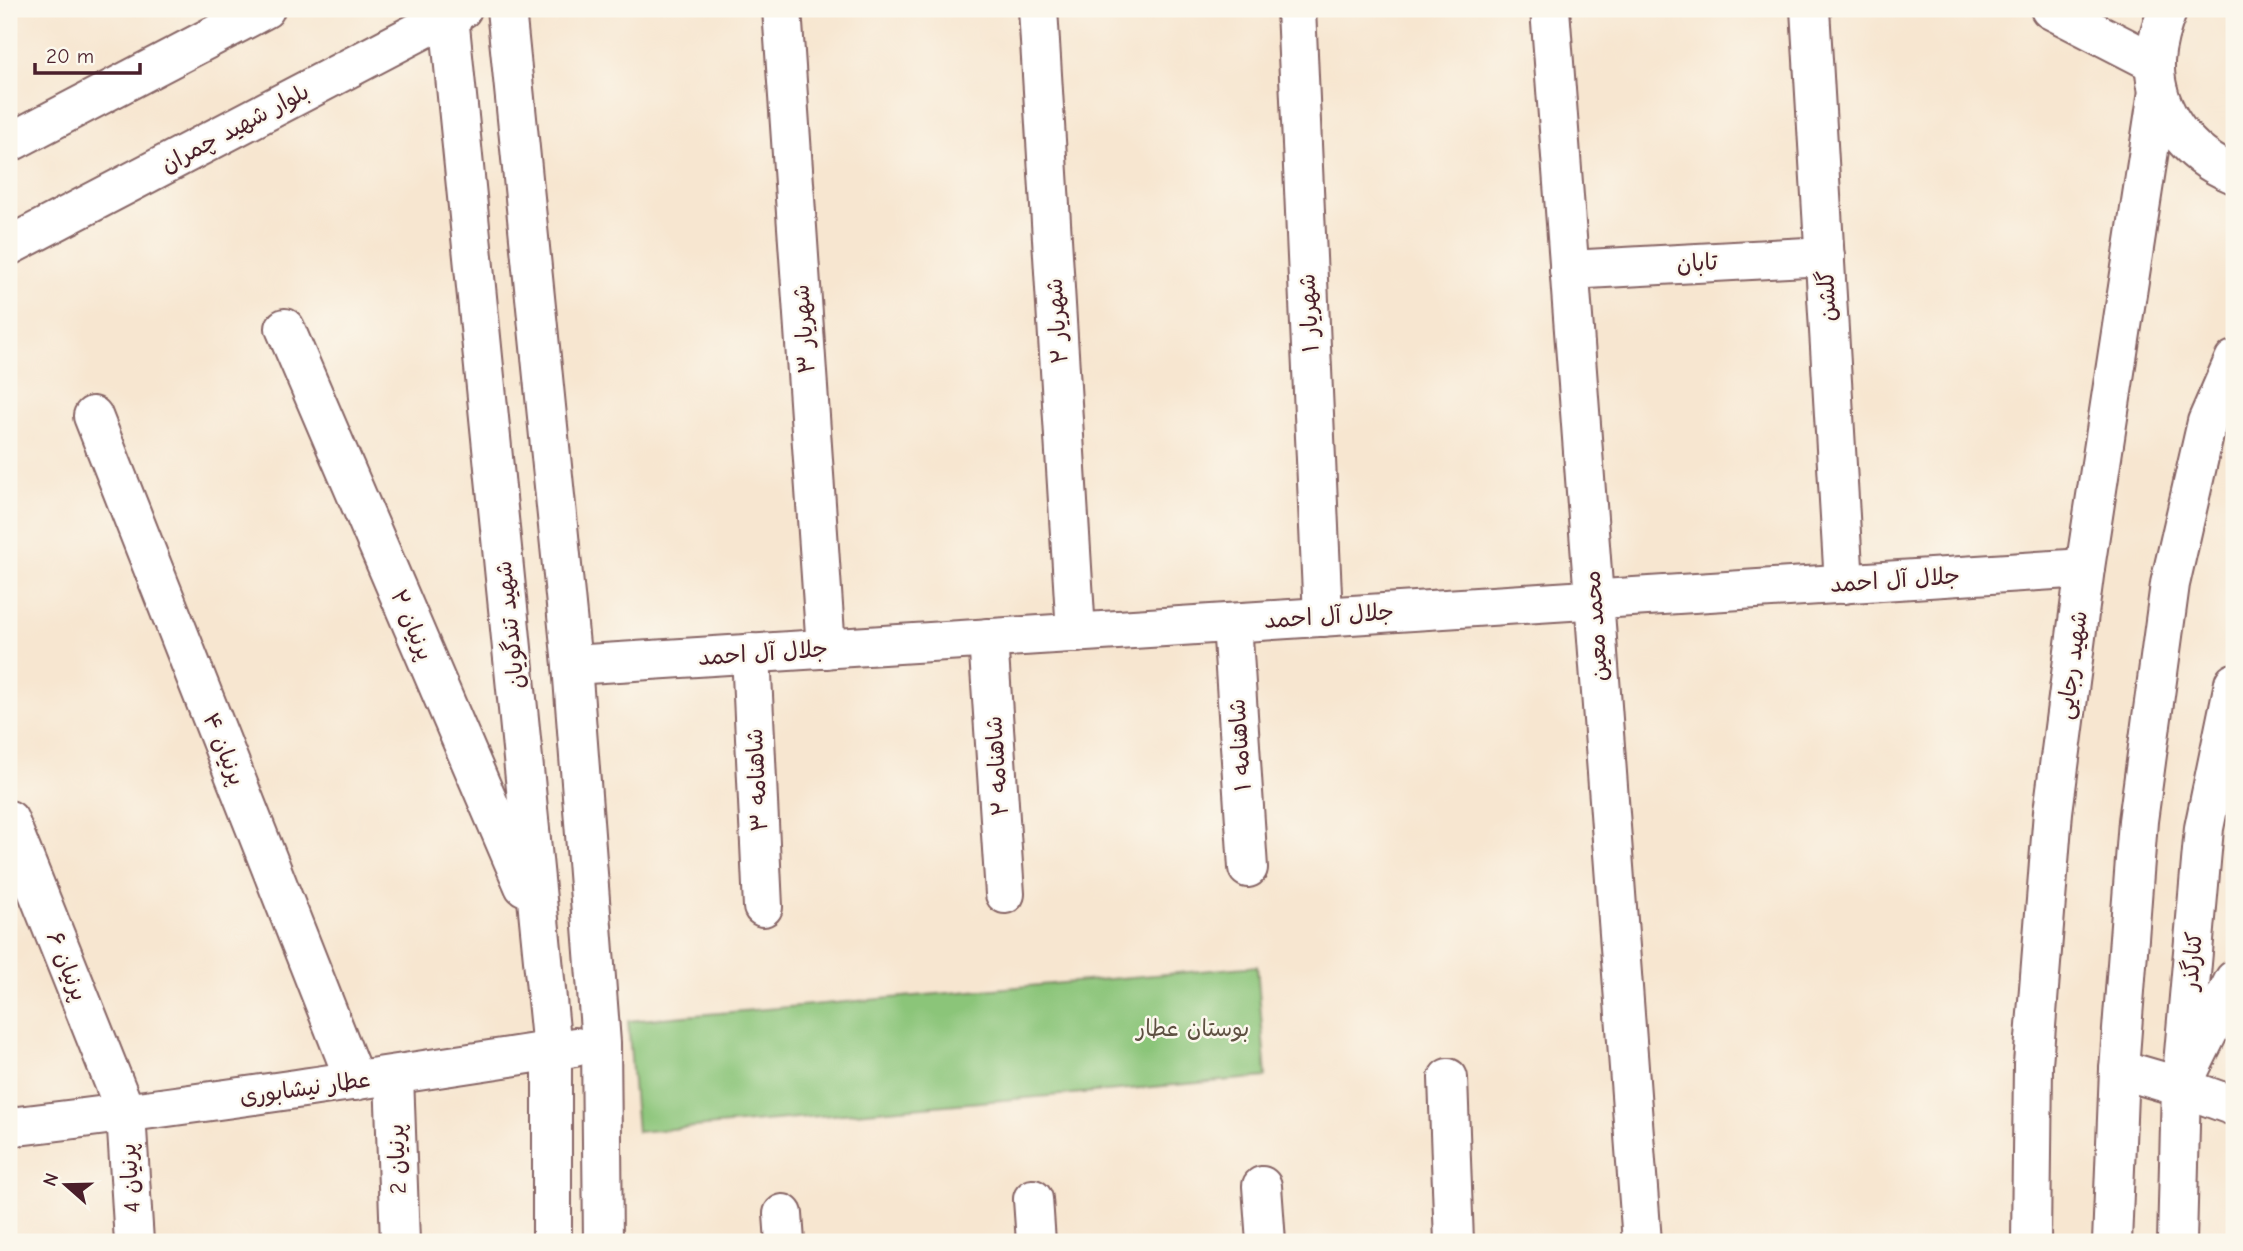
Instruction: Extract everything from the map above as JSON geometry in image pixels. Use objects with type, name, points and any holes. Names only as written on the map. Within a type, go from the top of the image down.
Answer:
[{"type":"street","points":[[506,9],[572,665],[600,1043],[603,1242]]},
{"type":"street","name":"شهریار ۳","points":[[782,9],[826,649]]},
{"type":"street","name":"شهریار ۲","points":[[1038,9],[1076,633]]},
{"type":"street","name":"شهریار ۱","points":[[1296,9],[1323,617]]},
{"type":"street","name":"محمد معین","points":[[1550,9],[1642,1242]]},
{"type":"street","name":"گلشن","points":[[1810,9],[1844,584]]},
{"type":"street","points":[[2050,9],[2156,77],[2169,118],[2185,141],[2206,160],[2234,174]]},
{"type":"street","name":"شهید رجایی","points":[[2031,1242],[2033,1064],[2053,812],[2085,568],[2156,77],[2158,34],[2168,9]]},
{"type":"street","name":"بلوار شهید چمران","points":[[9,246],[454,11]]},
{"type":"street","name":"شهید تندگویان","points":[[454,11],[552,1050],[552,1242]]},
{"type":"street","points":[[9,143],[250,13]]},
{"type":"street","name":"تابان","points":[[1569,270],[1825,256]]},
{"type":"street","name":"پرنیان ۲","points":[[285,328],[539,922]]},
{"type":"street","points":[[2112,1242],[2119,1069],[2138,821],[2170,584],[2207,422],[2234,360]]},
{"type":"street","name":"پرنیان ۴","points":[[93,416],[355,1081]]},
{"type":"street","name":"جلال آل احمد","points":[[572,665],[2085,568]]},
{"type":"street","name":"شاهنامه ۱","points":[[1231,623],[1248,868]]},
{"type":"street","name":"شاهنامه ۲","points":[[988,638],[1005,894]]},
{"type":"street","name":"شاهنامه ۳","points":[[751,653],[763,907]]},
{"type":"street","name":"کنارگذر","points":[[2177,1242],[2181,1087],[2204,828],[2234,683]]},
{"type":"street","name":"پرنیان ۶","points":[[9,820],[126,1113]]},
{"type":"street","points":[[2181,1087],[2234,980]]},
{"type":"street","name":"عطار نیشابوری","points":[[9,1126],[126,1113],[394,1076],[600,1043]]},
{"type":"street","points":[[2119,1069],[2234,1105]]},
{"type":"street","name":"پرنیان 2","points":[[394,1076],[400,1242]]},
{"type":"street","points":[[1447,1078],[1454,1242]]},
{"type":"street","name":"پرنیان 4","points":[[126,1113],[134,1242]]},
{"type":"street","points":[[1262,1185],[1266,1242]]},
{"type":"street","points":[[1033,1199],[1036,1242]]},
{"type":"green space","name":"بوستان عطار","points":[[1257,966],[1266,1077],[637,1132],[628,1021]]}]
